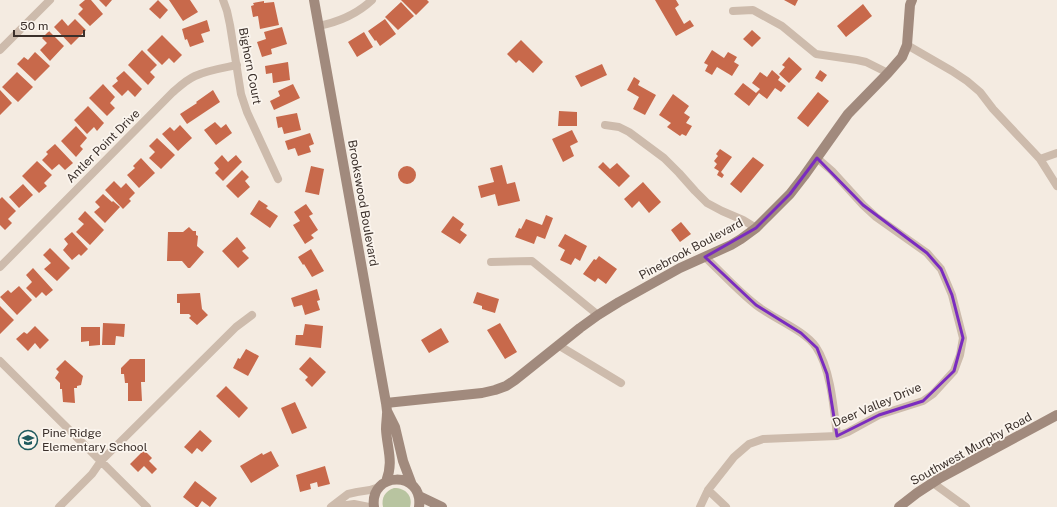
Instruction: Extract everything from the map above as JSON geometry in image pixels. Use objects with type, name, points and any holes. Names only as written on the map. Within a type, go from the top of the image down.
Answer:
[{"type":"main road","name":"Brookswood Boulevard","points":[[314,0],[387,407],[395,427],[403,461],[412,485],[418,492],[419,496]]},
{"type":"main road","name":"Pinebrook Boulevard","points":[[387,407],[469,395],[495,390],[506,386],[598,315],[680,268],[741,239],[756,228],[790,194],[848,114],[902,57],[907,45],[910,5],[912,0]]},
{"type":"main road","name":"Brookswood Boulevard","points":[[374,507],[374,495],[383,485],[389,474],[390,463],[386,429],[387,407]]},
{"type":"main road","name":"Southwest Murphy Road","points":[[899,507],[933,483],[959,468],[1057,416]]},
{"type":"main road","points":[[383,485],[390,480],[400,479],[412,485]]},
{"type":"main road","points":[[419,496],[420,507]]},
{"type":"main road","points":[[419,496],[442,507]]},
{"type":"street","points":[[0,50],[50,0]]},
{"type":"street","name":"Bighorn Court","points":[[222,0],[227,11],[242,94],[247,112],[278,178]]},
{"type":"street","points":[[318,26],[333,23],[349,16],[366,6],[372,0]]},
{"type":"street","points":[[733,11],[753,10],[782,26],[816,54],[862,61],[888,73]]},
{"type":"street","points":[[907,45],[952,71],[980,92],[993,109],[1040,159],[1057,186]]},
{"type":"street","name":"Antler Point Drive","points":[[0,267],[182,84],[194,77],[212,70],[237,65]]},
{"type":"street","points":[[605,125],[619,127],[629,132],[664,158],[707,203],[743,220],[756,228]]},
{"type":"street","points":[[1040,159],[1057,152]]},
{"type":"street","name":"Deer Valley Drive","points":[[700,507],[708,490],[734,457],[749,444],[763,439],[837,436],[848,432],[879,415],[923,401],[933,394],[954,371],[960,355],[963,338],[952,295],[941,270],[928,253],[876,217],[832,171],[817,158]]},
{"type":"street","points":[[705,257],[756,305],[773,317],[801,333],[817,348],[827,374],[831,390],[837,436]]},
{"type":"street","points":[[491,262],[532,261],[598,315]]},
{"type":"street","points":[[59,507],[92,474],[100,461],[236,327],[252,315]]},
{"type":"street","points":[[558,345],[621,383]]},
{"type":"street","points":[[0,361],[147,507]]},
{"type":"street","points":[[933,483],[966,507]]},
{"type":"street","points":[[332,507],[348,494],[370,490],[383,485]]},
{"type":"street","points":[[708,490],[726,507]]},
{"type":"street","points":[[332,507],[354,504],[369,507]]},
{"type":"highlighted area","points":[[817,158],[863,205],[927,253],[941,269],[952,295],[963,338],[954,371],[923,401],[879,415],[837,436],[827,374],[817,348],[801,333],[756,305],[705,257],[756,228],[790,194]]},
{"type":"green space","points":[[394,488],[402,489],[408,493],[411,503],[410,507],[383,507],[384,495]]},
{"type":"building","points":[[85,0],[91,0],[103,14],[90,26],[78,14],[83,9],[79,5]]},
{"type":"building","points":[[99,0],[112,0],[106,7]]},
{"type":"building","points":[[158,0],[168,10],[160,19],[149,9]]},
{"type":"building","points":[[169,0],[190,0],[198,12],[183,21]]},
{"type":"building","points":[[401,0],[427,0],[429,2],[416,15]]},
{"type":"building","points":[[655,0],[676,0],[679,5],[675,8],[684,24],[690,20],[694,26],[676,36]]},
{"type":"building","points":[[784,0],[798,0],[795,6]]},
{"type":"building","points":[[264,1],[264,3],[274,2],[279,25],[260,29],[258,16],[253,17],[251,6],[254,5],[253,3]]},
{"type":"building","points":[[401,2],[414,16],[398,30],[385,17]]},
{"type":"building","points":[[863,4],[872,16],[846,37],[837,26]]},
{"type":"building","points":[[62,19],[68,26],[75,19],[86,30],[71,45],[54,27]]},
{"type":"building","points":[[385,19],[396,34],[380,46],[368,31]]},
{"type":"building","points":[[207,20],[210,31],[201,34],[204,42],[190,47],[187,39],[185,40],[182,29]]},
{"type":"building","points":[[282,27],[287,44],[271,49],[272,54],[262,57],[257,42],[266,39],[264,32]]},
{"type":"building","points":[[752,30],[761,38],[752,47],[743,39]]},
{"type":"building","points":[[49,31],[64,46],[50,61],[40,50],[47,43],[42,38]]},
{"type":"building","points":[[364,32],[373,47],[357,57],[348,42]]},
{"type":"building","points":[[162,35],[182,55],[174,63],[169,58],[162,65],[147,50]]},
{"type":"building","points":[[521,40],[543,62],[533,73],[519,60],[516,63],[507,54]]},
{"type":"building","points":[[142,50],[157,65],[150,72],[155,77],[148,85],[128,65]]},
{"type":"building","points":[[712,50],[724,58],[728,52],[737,57],[734,62],[739,65],[732,76],[717,67],[712,75],[705,71],[708,65],[704,63]]},
{"type":"building","points":[[35,52],[50,66],[35,81],[17,64],[24,57],[28,60]]},
{"type":"building","points":[[789,57],[802,69],[789,83],[779,74],[785,67],[782,65]]},
{"type":"building","points":[[288,62],[290,80],[273,83],[272,73],[266,74],[265,66]]},
{"type":"building","points":[[602,64],[607,75],[581,87],[575,76]]},
{"type":"building","points":[[772,70],[780,77],[778,80],[786,86],[781,92],[775,88],[767,99],[759,93],[749,106],[734,94],[743,83],[756,93],[760,89],[752,83],[760,72],[767,77]]},
{"type":"building","points":[[820,70],[827,75],[822,82],[815,78]]},
{"type":"building","points":[[124,71],[142,89],[135,97],[128,90],[122,96],[112,86],[118,81],[116,78]]},
{"type":"building","points":[[17,72],[33,87],[18,102],[2,87]]},
{"type":"building","points":[[634,77],[640,81],[638,85],[656,95],[645,115],[633,109],[639,97],[627,90]]},
{"type":"building","points":[[103,84],[115,97],[110,103],[115,108],[107,116],[89,98]]},
{"type":"building","points":[[293,84],[300,98],[274,110],[270,101],[280,96],[278,91]]},
{"type":"building","points":[[0,90],[12,103],[0,115]]},
{"type":"building","points":[[213,90],[220,102],[187,124],[180,114]]},
{"type":"building","points":[[818,92],[829,101],[808,127],[797,118]]},
{"type":"building","points":[[673,94],[689,106],[684,113],[690,117],[686,123],[692,126],[686,136],[682,134],[680,136],[667,127],[671,123],[659,115]]},
{"type":"building","points":[[88,106],[104,123],[97,131],[94,127],[87,134],[74,120]]},
{"type":"building","points":[[559,111],[577,112],[577,126],[558,126]]},
{"type":"building","points":[[297,113],[301,130],[284,134],[282,127],[278,128],[276,117]]},
{"type":"building","points":[[215,122],[221,128],[226,124],[232,133],[216,145],[204,130]]},
{"type":"building","points":[[180,125],[192,138],[178,151],[162,134],[170,127],[174,131]]},
{"type":"building","points":[[76,126],[87,138],[80,146],[83,149],[76,157],[61,141]]},
{"type":"building","points":[[572,130],[578,142],[570,146],[574,156],[563,162],[552,139]]},
{"type":"building","points":[[310,133],[314,144],[309,146],[311,152],[298,156],[295,148],[288,150],[285,141]]},
{"type":"building","points":[[157,138],[175,155],[161,169],[149,158],[155,152],[149,146]]},
{"type":"building","points":[[55,144],[73,163],[65,170],[59,164],[52,170],[42,160],[48,154],[46,152]]},
{"type":"building","points":[[720,149],[732,157],[721,172],[724,175],[722,178],[717,175],[719,171],[714,168],[717,164],[714,161],[718,156],[716,154]]},
{"type":"building","points":[[222,155],[228,162],[236,155],[242,162],[223,181],[215,173],[219,169],[214,163]]},
{"type":"building","points":[[753,157],[764,165],[741,193],[730,184]]},
{"type":"building","points":[[141,158],[155,173],[139,188],[127,175],[135,168],[133,166]]},
{"type":"building","points":[[37,161],[52,175],[44,183],[47,186],[39,193],[22,176]]},
{"type":"building","points":[[603,162],[610,169],[617,163],[630,176],[619,187],[598,167]]},
{"type":"building","points":[[502,165],[507,184],[515,182],[520,201],[498,206],[495,194],[481,198],[478,186],[494,182],[490,168]]},
{"type":"building","points":[[311,166],[324,169],[319,195],[305,192]]},
{"type":"building","points":[[407,166],[413,169],[416,175],[413,181],[407,184],[401,181],[398,175],[401,169]]},
{"type":"building","points":[[242,170],[249,177],[245,181],[250,187],[238,198],[226,186]]},
{"type":"building","points":[[114,181],[121,188],[126,183],[135,193],[129,199],[131,201],[123,209],[105,190]]},
{"type":"building","points":[[643,182],[661,202],[649,213],[639,201],[632,208],[624,199]]},
{"type":"building","points":[[23,184],[33,195],[19,208],[9,197]]},
{"type":"building","points":[[103,194],[120,207],[105,223],[94,212],[100,207],[95,202]]},
{"type":"building","points":[[2,197],[16,211],[8,219],[12,223],[5,230],[0,225],[0,199]]},
{"type":"building","points":[[259,200],[268,206],[266,208],[278,216],[270,228],[250,214]]},
{"type":"building","points":[[306,204],[313,214],[309,216],[318,230],[311,235],[314,238],[305,244],[293,225],[300,221],[294,212]]},
{"type":"building","points":[[85,211],[104,230],[90,245],[76,232],[84,224],[78,219]]},
{"type":"building","points":[[546,215],[553,218],[545,239],[537,236],[534,244],[515,237],[519,228],[521,229],[526,219],[542,225]]},
{"type":"building","points":[[453,216],[464,224],[460,230],[467,235],[460,244],[441,232]]},
{"type":"building","points":[[681,222],[691,234],[680,242],[671,230]]},
{"type":"building","points":[[189,227],[193,231],[196,231],[196,235],[198,236],[197,246],[204,252],[190,268],[188,268],[182,261],[167,261],[168,232],[183,232]]},
{"type":"building","points":[[72,232],[88,249],[81,256],[79,254],[72,260],[63,250],[68,244],[64,239]]},
{"type":"building","points":[[565,234],[587,246],[580,261],[575,258],[571,265],[560,260],[565,250],[558,246]]},
{"type":"building","points":[[237,237],[246,248],[242,251],[249,258],[238,268],[222,251]]},
{"type":"building","points":[[50,248],[70,268],[57,281],[44,269],[51,263],[43,255]]},
{"type":"building","points":[[311,249],[324,271],[312,277],[298,257]]},
{"type":"building","points":[[599,256],[617,269],[606,284],[598,278],[595,282],[583,274],[594,259],[596,260]]},
{"type":"building","points":[[33,268],[53,290],[46,296],[42,292],[36,298],[26,288],[32,282],[26,275]]},
{"type":"building","points":[[19,286],[32,300],[17,315],[0,297],[8,290],[11,293]]},
{"type":"building","points":[[317,289],[320,300],[317,301],[320,310],[305,315],[302,305],[294,307],[291,298]]},
{"type":"building","points":[[477,292],[499,299],[495,313],[482,309],[482,306],[473,303]]},
{"type":"building","points":[[200,293],[202,309],[208,315],[197,325],[189,318],[191,316],[189,314],[180,314],[180,303],[177,303],[177,294]]},
{"type":"building","points":[[0,306],[14,320],[0,334]]},
{"type":"building","points":[[103,323],[125,324],[124,337],[116,336],[115,345],[102,345]]},
{"type":"building","points":[[500,323],[517,352],[505,359],[487,330]]},
{"type":"building","points":[[305,324],[323,326],[321,348],[295,345],[296,335],[303,335]]},
{"type":"building","points":[[35,326],[49,340],[40,349],[35,343],[28,351],[16,339],[24,332],[27,334]]},
{"type":"building","points":[[81,327],[100,327],[100,345],[89,346],[89,341],[81,342]]},
{"type":"building","points":[[441,328],[449,342],[429,353],[421,340]]},
{"type":"building","points":[[246,349],[259,356],[248,376],[233,368],[238,358],[240,359]]},
{"type":"building","points":[[310,357],[326,372],[312,387],[305,380],[308,377],[299,369]]},
{"type":"building","points":[[130,359],[145,359],[145,382],[141,382],[142,401],[128,401],[128,383],[125,383],[124,374],[121,374],[121,368]]},
{"type":"building","points":[[65,360],[83,376],[81,385],[74,388],[75,403],[63,402],[60,383],[55,378],[59,372],[56,369]]},
{"type":"building","points":[[226,386],[248,408],[239,418],[216,396]]},
{"type":"building","points":[[295,402],[307,428],[292,434],[281,408]]},
{"type":"building","points":[[200,430],[212,441],[202,452],[197,448],[192,454],[184,447]]},
{"type":"building","points":[[144,450],[152,458],[149,461],[157,469],[152,474],[144,466],[138,472],[130,464]]},
{"type":"building","points":[[271,451],[279,466],[251,483],[240,466],[262,453],[263,455]]},
{"type":"building","points":[[325,466],[330,484],[318,487],[317,482],[310,484],[311,489],[300,492],[296,475]]},
{"type":"building","points":[[195,481],[217,498],[210,507],[202,501],[198,507],[196,507],[183,497]]},
{"type":"place","name":"Pine Ridge Elementary School","points":[[28,440]]}]
